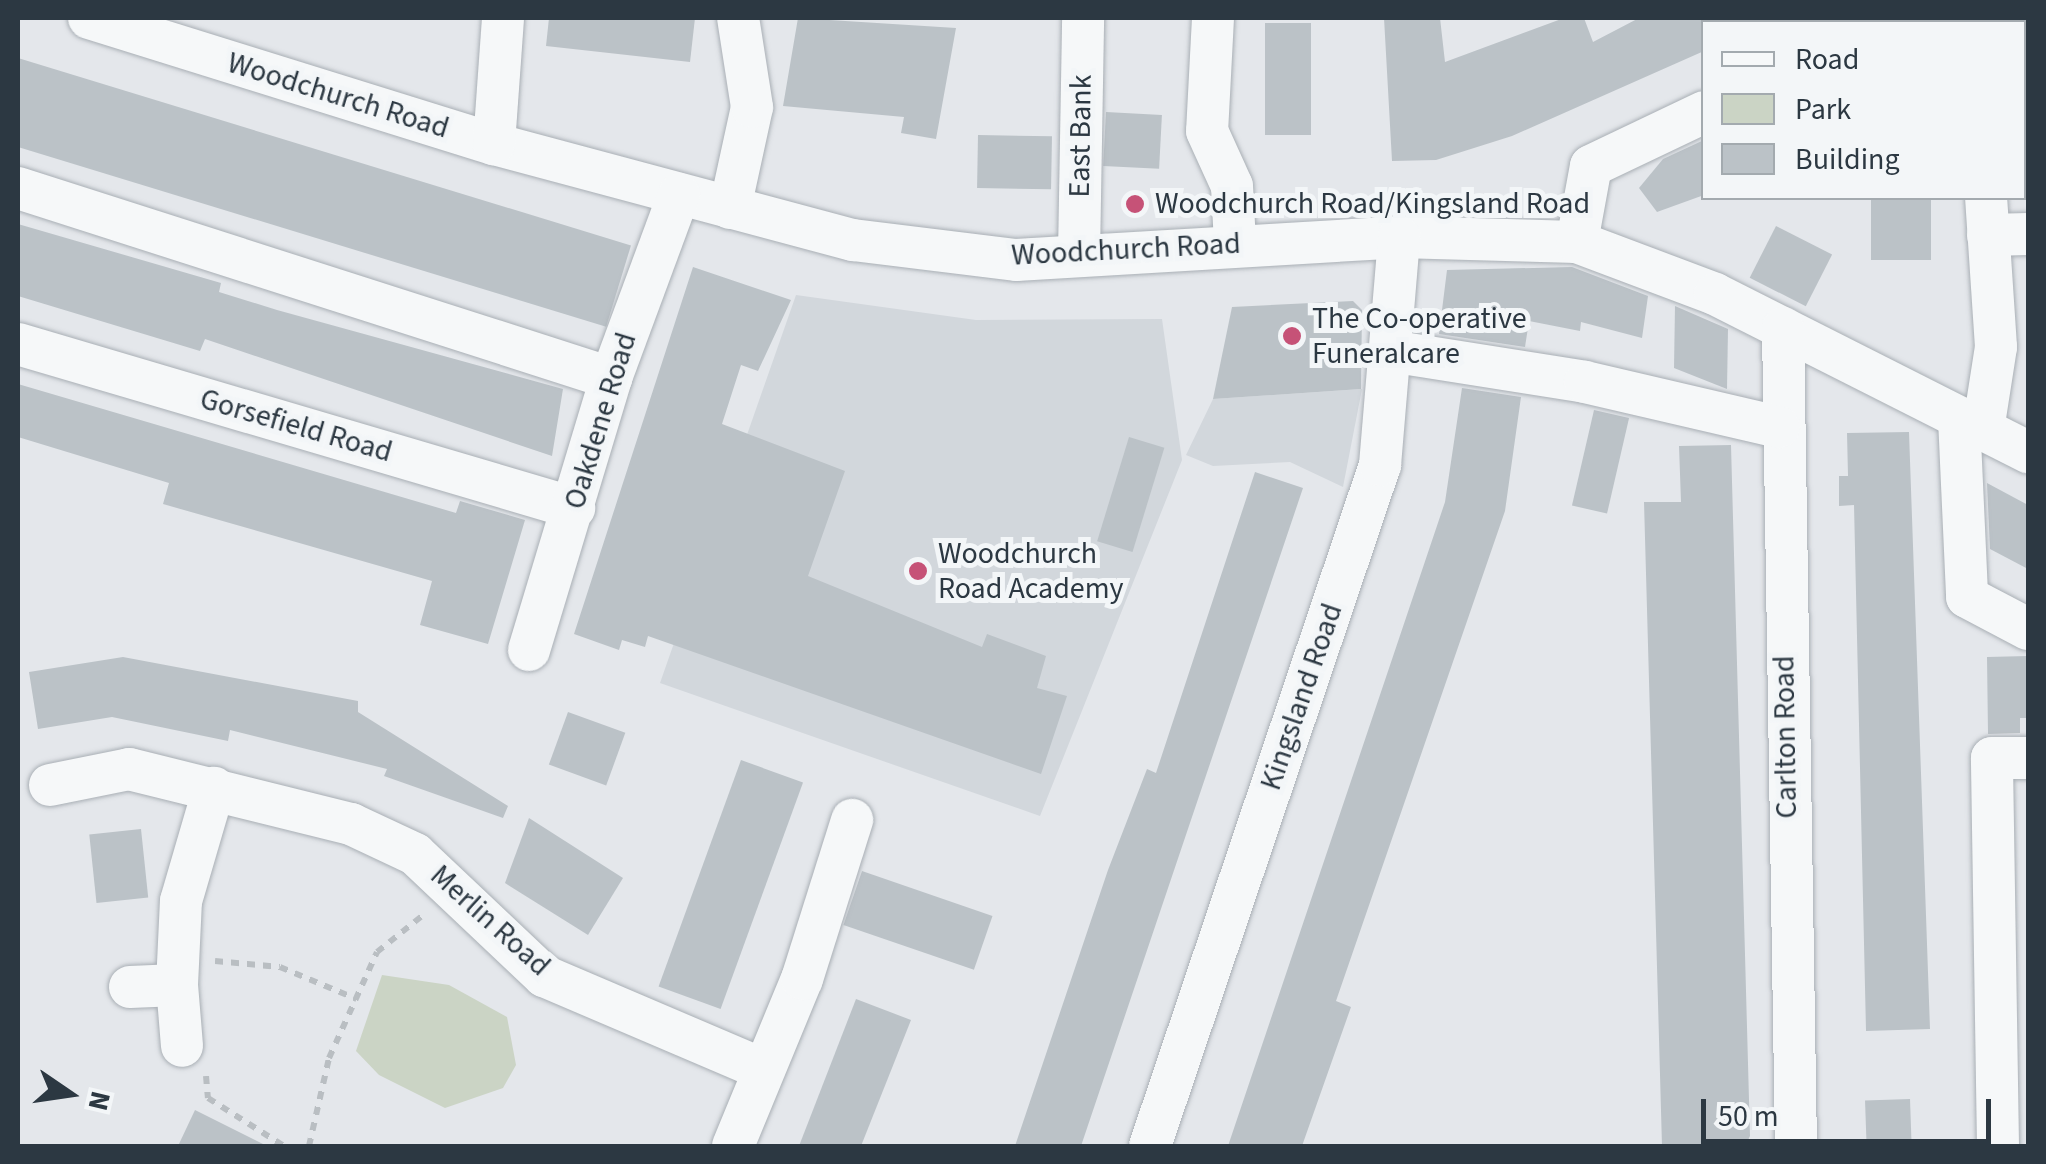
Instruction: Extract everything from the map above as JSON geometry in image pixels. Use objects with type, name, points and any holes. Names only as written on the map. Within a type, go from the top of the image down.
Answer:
[{"type":"street","name":"Woodchurch Road","points":[[89,18],[494,144],[852,240],[1016,260],[1398,237],[1577,242],[1629,256],[1783,328],[2028,452]]},
{"type":"street","points":[[494,144],[502,18]]},
{"type":"street","points":[[730,208],[752,108],[738,18]]},
{"type":"street","name":"East Bank","points":[[1078,255],[1084,18]]},
{"type":"street","points":[[1213,18],[1208,131],[1232,186],[1235,244]]},
{"type":"street","points":[[1577,242],[1591,166],[1701,113]]},
{"type":"street","points":[[18,188],[611,378]]},
{"type":"street","name":"Oakdene Road","points":[[529,650],[611,378],[679,194]]},
{"type":"street","points":[[2001,222],[1996,348],[1971,424],[1967,597],[2028,629]]},
{"type":"street","name":"Kingsland Road","points":[[1150,1146],[1380,464],[1398,237]]},
{"type":"street","name":"Carlton Road","points":[[1783,328],[1779,427],[1796,1146]]},
{"type":"street","name":"Gorsefield Road","points":[[18,344],[574,508]]},
{"type":"street","points":[[1390,350],[1585,382],[1779,427]]},
{"type":"street","points":[[1998,1146],[1992,758],[2028,758]]},
{"type":"street","name":"Merlin Road","points":[[50,786],[129,769],[162,774],[382,837],[458,894],[544,976],[762,1069]]},
{"type":"street","points":[[182,1046],[177,973],[187,871],[214,788]]},
{"type":"street","points":[[733,1146],[802,979],[852,820]]},
{"type":"street","points":[[130,987],[177,973]]},
{"type":"path","points":[[308,1146],[329,1058],[389,937],[458,894]]},
{"type":"path","points":[[177,973],[280,967],[357,999]]},
{"type":"path","points":[[182,1046],[205,1062],[208,1098],[284,1146]]},
{"type":"shaded area","name":"Woodchurch Road Academy","points":[[796,295],[976,320],[1162,319],[1182,460],[1040,816],[660,683]]},
{"type":"shaded area","points":[[1362,389],[1343,487],[1290,462],[1213,466],[1186,455],[1213,399]]},
{"type":"green space","points":[[382,975],[449,985],[507,1017],[516,1065],[503,1088],[445,1108],[379,1075],[356,1051]]},
{"type":"building","points":[[549,18],[695,18],[690,62],[546,46]]},
{"type":"building","points":[[798,18],[956,28],[936,139],[901,133],[904,117],[783,106]]},
{"type":"building","points":[[1384,18],[1440,18],[1445,62],[1564,18],[1584,18],[1593,42],[1639,18],[1704,18],[1701,52],[1512,136],[1436,160],[1392,161]]},
{"type":"building","points":[[1265,23],[1311,23],[1311,135],[1265,135]]},
{"type":"building","points":[[18,58],[631,245],[606,327],[18,147]]},
{"type":"building","points":[[1106,112],[1162,115],[1159,169],[1103,166]]},
{"type":"building","points":[[978,135],[1052,136],[1051,189],[977,188]]},
{"type":"building","points":[[1701,141],[1701,196],[1657,212],[1639,188],[1663,159]]},
{"type":"building","points":[[1871,200],[1931,200],[1931,260],[1871,260]]},
{"type":"building","points":[[18,224],[221,283],[219,292],[277,310],[563,389],[552,456],[205,339],[200,351],[18,296]]},
{"type":"building","points":[[1776,226],[1832,255],[1806,306],[1750,278]]},
{"type":"building","points":[[693,267],[791,300],[758,371],[741,365],[722,424],[845,471],[808,576],[982,647],[987,634],[1046,656],[1037,688],[1067,696],[1041,774],[648,636],[645,647],[622,640],[619,650],[574,634]]},
{"type":"building","points":[[1572,267],[1648,296],[1642,338],[1581,322],[1580,331],[1529,321],[1525,347],[1439,334],[1447,270]]},
{"type":"building","name":"The Co-operative Funeralcare","points":[[1353,301],[1362,310],[1361,389],[1213,399],[1232,307]]},
{"type":"building","points":[[1675,306],[1728,329],[1727,389],[1674,368]]},
{"type":"building","points":[[18,384],[456,513],[460,501],[525,520],[488,644],[420,625],[432,581],[163,504],[169,483],[18,437]]},
{"type":"building","points":[[1462,388],[1521,397],[1505,511],[1336,1001],[1351,1007],[1302,1146],[1228,1146],[1445,502]]},
{"type":"building","points":[[1594,410],[1629,418],[1607,514],[1572,505]]},
{"type":"building","points":[[1909,432],[1930,1029],[1866,1031],[1854,505],[1839,506],[1839,476],[1848,476],[1847,433]]},
{"type":"building","points":[[1129,437],[1164,448],[1133,552],[1097,541]]},
{"type":"building","points":[[1731,445],[1750,1136],[1745,1146],[1662,1146],[1644,502],[1681,502],[1679,446]]},
{"type":"building","points":[[1255,472],[1303,488],[1081,1146],[1015,1146],[1108,870],[1147,769],[1156,773]]},
{"type":"building","points":[[1987,483],[2028,505],[2028,569],[1990,549]]},
{"type":"building","points":[[2028,656],[2028,718],[2020,718],[2020,733],[1988,734],[1987,657]]},
{"type":"building","points":[[123,657],[358,701],[358,712],[508,806],[503,818],[384,776],[387,769],[230,730],[228,741],[112,717],[38,729],[29,672]]},
{"type":"building","points":[[568,712],[625,733],[606,785],[549,765]]},
{"type":"building","points":[[741,760],[803,783],[721,1009],[659,986]]},
{"type":"building","points":[[529,818],[623,878],[588,935],[505,883]]},
{"type":"building","points":[[141,829],[148,898],[96,903],[89,834]]},
{"type":"building","points":[[862,871],[992,916],[974,970],[843,925]]},
{"type":"building","points":[[856,999],[911,1020],[861,1146],[799,1146]]},
{"type":"building","points":[[1910,1099],[1912,1146],[1867,1146],[1865,1101]]},
{"type":"building","points":[[195,1110],[267,1146],[178,1146]]},
{"type":"place","name":"Woodchurch Road/Kingsland Road","points":[[1135,204]]},
{"type":"place","name":"The Co-operative Funeralcare","points":[[1292,336]]},
{"type":"place","name":"Woodchurch Road Academy","points":[[918,571]]}]
